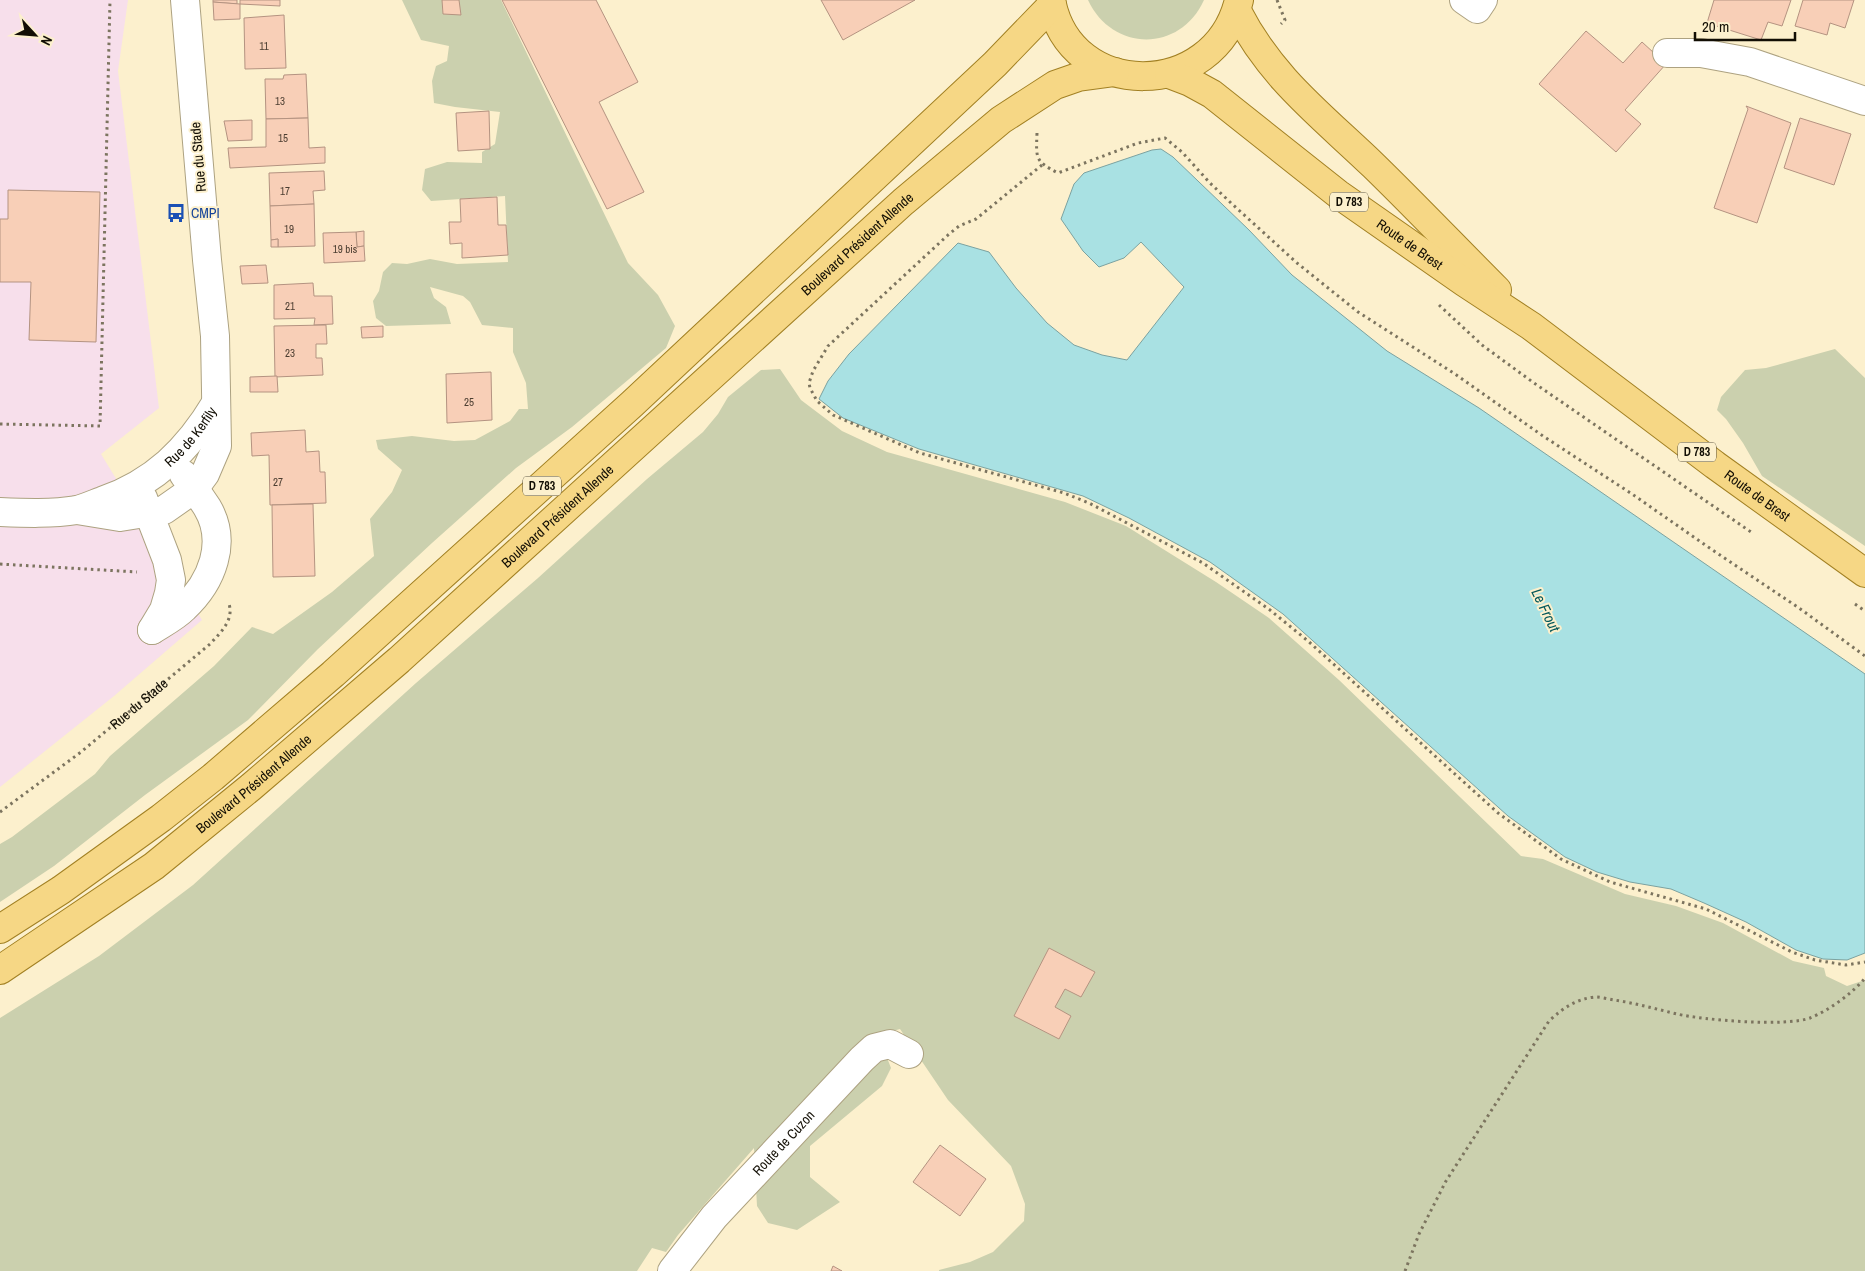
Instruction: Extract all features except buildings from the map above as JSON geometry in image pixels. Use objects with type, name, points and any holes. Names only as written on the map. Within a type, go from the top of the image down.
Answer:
[{"type":"main road","points":[[1051,3],[1058,23],[1068,40],[1082,54],[1098,65],[1114,72],[1134,77],[1152,77],[1169,74],[1199,61],[1222,39],[1238,5]]},
{"type":"main road","name":"D 783","points":[[0,929],[61,890],[160,818],[213,777],[333,674],[632,404],[995,64],[1051,3]]},
{"type":"main road","name":"Route de Brest","points":[[1238,5],[1261,52],[1280,77],[1314,112],[1373,166],[1532,326]]},
{"type":"main road","name":"Boulevard Président Allende","points":[[0,970],[154,866],[259,780],[399,660],[903,202],[1001,120],[1055,85],[1078,77],[1114,72]]},
{"type":"main road","name":"Route de Brest","points":[[1169,74],[1190,82],[1212,94],[1338,194],[1464,282],[1532,326],[1715,465],[1865,573]]},
{"type":"street","name":"Rue du Stade","points":[[185,0],[215,336],[216,403]]},
{"type":"street","points":[[1464,0],[1477,9],[1483,0]]},
{"type":"street","points":[[1667,53],[1701,53],[1750,62],[1865,101]]},
{"type":"street","name":"Rue de Kerfily","points":[[78,510],[139,485],[163,468],[190,442],[216,403]]},
{"type":"street","name":"Rue de Kerfily","points":[[0,512],[36,513],[78,510],[120,517],[149,514],[164,510],[194,489],[205,474],[216,446],[218,424],[216,403]]},
{"type":"street","points":[[139,485],[167,560],[171,580],[164,610],[152,630],[183,610],[204,586],[215,561],[217,542],[215,525],[207,507],[173,459]]},
{"type":"street","name":"Route de Cuzon","points":[[672,1271],[714,1217],[862,1059],[874,1048],[890,1044],[908,1054]]},
{"type":"path","points":[[0,424],[100,426],[110,0]]},
{"type":"path","points":[[1037,129],[1037,156],[1042,165],[1058,173],[1138,143],[1165,138],[1182,152],[1231,203],[1298,263],[1358,312],[1455,374],[1543,436],[1632,494],[1799,608],[1865,656]]},
{"type":"path","points":[[1042,165],[976,219],[959,226],[948,235],[828,346],[817,362],[809,383],[812,395],[824,408],[847,422],[920,453],[1064,493],[1090,503],[1203,563],[1270,610],[1491,807],[1546,850],[1561,859],[1610,882],[1706,909],[1792,952],[1815,960],[1846,966],[1865,962]]},
{"type":"path","points":[[1433,300],[1482,345],[1534,383],[1758,537]]},
{"type":"path","points":[[0,564],[135,572],[151,570],[167,560]]},
{"type":"path","name":"Rue du Stade","points":[[0,812],[81,752],[210,644],[224,629],[231,614],[230,606],[210,574]]},
{"type":"path","points":[[1854,602],[1865,612]]},
{"type":"path","points":[[1405,1271],[1419,1234],[1446,1181],[1549,1021],[1573,1002],[1596,997],[1703,1019],[1773,1022],[1810,1018],[1835,1004],[1858,987],[1865,978]]},
{"type":"shaded area","points":[[0,0],[128,0],[118,71],[159,408],[101,454],[202,620],[114,696],[0,787]]},
{"type":"green space","points":[[402,0],[501,0],[628,263],[658,295],[675,326],[666,348],[572,427],[516,468],[318,649],[248,720],[145,795],[54,866],[0,902],[0,844],[95,774],[110,756],[214,666],[252,627],[273,634],[332,592],[374,556],[370,519],[392,492],[402,470],[378,449],[376,440],[412,436],[454,441],[475,440],[510,421],[519,409],[528,409],[526,383],[513,352],[513,328],[482,325],[470,302],[463,296],[430,287],[434,298],[446,307],[451,324],[386,326],[376,318],[373,301],[379,291],[383,272],[392,263],[407,264],[430,259],[457,264],[508,262],[505,196],[431,201],[422,190],[425,169],[447,162],[482,163],[482,152],[495,144],[500,112],[434,103],[432,81],[436,66],[447,61],[449,46],[421,40]]},
{"type":"green space","points":[[1088,0],[1204,0],[1193,17],[1179,30],[1163,37],[1146,39],[1129,37],[1113,29],[1099,17]]},
{"type":"green space","points":[[1835,349],[1865,378],[1865,546],[1762,476],[1743,443],[1717,410],[1721,397],[1745,370],[1766,368]]},
{"type":"green space","points":[[780,369],[801,400],[842,431],[887,452],[1065,502],[1126,526],[1216,582],[1269,618],[1339,680],[1521,856],[1543,859],[1625,894],[1676,906],[1723,923],[1793,961],[1824,968],[1826,976],[1847,986],[1865,980],[1865,1271],[939,1271],[970,1262],[993,1252],[1024,1221],[1025,1204],[1011,1166],[948,1100],[900,1029],[878,1035],[891,1068],[882,1086],[810,1146],[810,1177],[840,1202],[797,1230],[768,1223],[757,1206],[754,1148],[678,1235],[666,1252],[652,1248],[637,1271],[0,1271],[0,1018],[99,956],[193,885],[416,683],[703,432],[718,414],[728,397],[761,370]]},
{"type":"water","name":"Le Frout","points":[[1161,149],[1173,157],[1249,230],[1292,275],[1387,351],[1479,408],[1865,674],[1865,953],[1847,960],[1823,959],[1796,950],[1746,922],[1671,889],[1630,882],[1597,872],[1565,857],[1508,816],[1283,614],[1210,562],[1129,518],[1083,496],[919,449],[843,418],[819,399],[828,381],[849,354],[958,243],[989,252],[1016,288],[1047,323],[1074,345],[1102,355],[1127,360],[1184,287],[1141,242],[1124,258],[1099,267],[1083,251],[1061,219],[1074,184],[1084,173],[1152,150]]},
{"type":"place","name":"CMPI","points":[[176,213]]}]
